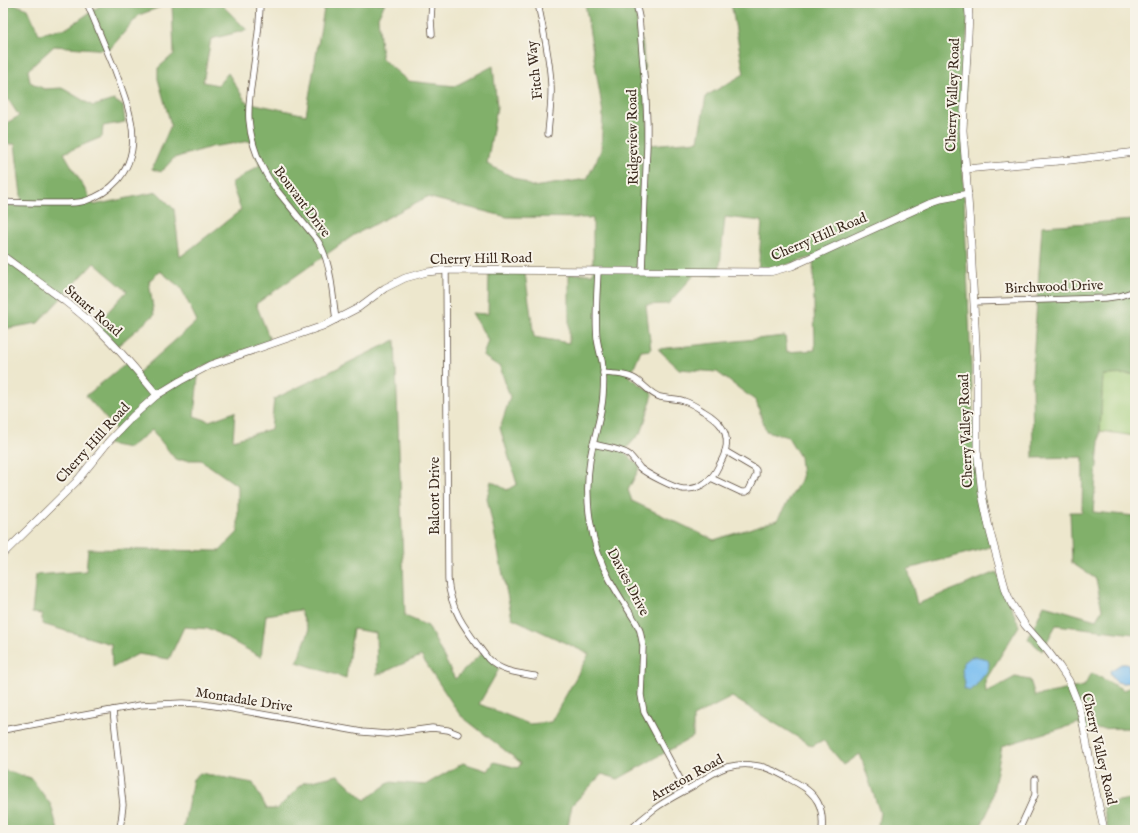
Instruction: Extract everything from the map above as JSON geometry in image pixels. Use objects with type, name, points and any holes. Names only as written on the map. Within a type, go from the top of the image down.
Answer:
[{"type":"street","points":[[3,202],[68,203],[85,201],[98,196],[108,189],[121,176],[129,161],[133,145],[130,112],[107,48],[87,3]]},
{"type":"street","name":"Bouvant Drive","points":[[260,3],[259,26],[249,105],[249,119],[253,143],[257,156],[268,179],[318,241],[322,249],[328,264],[336,320]]},
{"type":"street","points":[[432,3],[432,34]]},
{"type":"street","name":"Fitch Way","points":[[538,3],[551,79],[548,134]]},
{"type":"street","name":"Ridgeview Road","points":[[636,3],[639,17],[647,122],[642,271]]},
{"type":"street","name":"Cherry Valley Road","points":[[968,3],[969,16],[963,121],[977,364],[977,450],[982,494],[990,532],[1006,591],[1013,608],[1025,625],[1060,666],[1074,693],[1082,717],[1104,830]]},
{"type":"street","points":[[965,168],[1071,160],[1135,152]]},
{"type":"street","name":"Cherry Hill Road","points":[[3,554],[69,490],[119,430],[157,395],[181,380],[210,365],[323,326],[336,320],[358,308],[385,288],[405,278],[427,272],[446,270],[759,273],[780,270],[792,266],[932,202],[968,194]]},
{"type":"street","name":"Stuart Road","points":[[3,256],[79,313],[99,330],[124,356],[157,395]]},
{"type":"street","name":"Balcort Drive","points":[[446,270],[449,590],[457,615],[488,659],[493,664],[504,670],[535,676]]},
{"type":"street","name":"Davies Drive","points":[[598,271],[597,340],[603,373],[603,395],[588,475],[588,508],[593,537],[602,565],[637,624],[640,632],[643,646],[641,695],[644,712],[686,790]]},
{"type":"street","name":"Birchwood Drive","points":[[974,302],[1106,298],[1120,296],[1135,291]]},
{"type":"street","points":[[593,444],[622,451],[633,459],[643,470],[677,488],[683,489],[702,486],[711,478],[725,451],[726,444],[725,432],[713,416],[685,401],[666,398],[654,394],[639,382],[628,376],[603,373]]},
{"type":"street","points":[[711,478],[744,492],[748,490],[756,475],[756,470],[754,468],[725,451]]},
{"type":"street","name":"Montadale Drive","points":[[3,730],[140,705],[202,704],[238,709],[362,732],[387,734],[432,728],[448,730],[458,734]]},
{"type":"street","points":[[113,710],[123,805],[123,813],[119,830]]},
{"type":"street","name":"Arreton Road","points":[[630,830],[653,810],[713,774],[727,767],[745,764],[762,766],[771,769],[810,791],[821,809],[822,830]]},
{"type":"street","points":[[1020,830],[1035,795],[1035,779]]},
{"type":"green space","points":[[3,3],[11,3],[28,9],[39,34],[67,28],[104,3],[171,3],[139,15],[109,50],[54,46],[28,70],[30,82],[44,89],[62,88],[93,106],[114,100],[123,106],[125,122],[103,126],[102,137],[64,153],[94,205],[157,192],[174,209],[180,257],[241,210],[231,183],[260,165],[250,141],[211,147],[174,158],[161,172],[152,169],[171,125],[158,79],[158,68],[174,54],[172,3],[220,3],[247,30],[211,39],[203,82],[218,85],[228,73],[246,102],[306,115],[325,3],[385,3],[378,17],[382,59],[408,81],[455,86],[493,66],[497,107],[487,164],[533,187],[587,179],[601,151],[603,113],[585,3],[633,3],[643,46],[649,145],[698,141],[706,96],[744,74],[731,3],[968,3],[963,171],[973,417],[990,547],[908,569],[917,604],[997,572],[1019,626],[985,681],[986,693],[1015,677],[1030,680],[1035,696],[1084,686],[1092,673],[1124,690],[1135,685],[1135,728],[1081,729],[1079,723],[1002,746],[990,807],[979,830],[877,830],[880,813],[860,754],[844,765],[823,740],[812,746],[732,697],[693,717],[693,737],[618,779],[602,774],[572,805],[567,830],[183,830],[193,779],[200,773],[253,783],[267,809],[277,809],[303,783],[338,775],[365,800],[390,782],[425,785],[463,763],[488,771],[494,762],[518,768],[521,763],[460,715],[421,656],[377,675],[376,633],[353,629],[346,678],[297,662],[309,631],[300,610],[266,615],[261,657],[210,629],[184,627],[169,659],[138,654],[112,668],[111,644],[42,624],[42,614],[32,613],[36,575],[86,571],[88,549],[220,551],[238,532],[238,486],[201,460],[176,460],[152,430],[129,448],[107,444],[118,432],[86,396],[127,362],[137,374],[197,321],[181,288],[160,271],[149,281],[154,315],[115,348],[94,327],[127,291],[94,263],[38,323],[3,329],[3,206],[22,204],[15,144],[3,144],[3,125],[19,116],[8,99],[3,97]],"holes":[[[427,197],[507,217],[593,218],[593,274],[569,274],[569,343],[534,337],[525,273],[489,272],[488,314],[472,313],[488,340],[483,356],[500,367],[510,397],[500,428],[517,484],[507,490],[491,481],[487,498],[512,618],[589,654],[551,722],[529,724],[479,704],[499,669],[484,651],[455,679],[428,626],[405,616],[395,340],[274,399],[271,429],[233,440],[235,412],[209,421],[194,416],[199,368],[270,340],[256,304],[354,235]],[[725,217],[762,221],[758,273],[813,257],[815,350],[787,352],[785,336],[658,349],[679,369],[717,372],[756,401],[766,431],[788,437],[800,457],[802,478],[777,520],[714,540],[632,501],[628,490],[640,467],[624,451],[642,431],[653,394],[630,377],[641,351],[651,350],[646,305],[668,304],[695,274],[719,275]]]},
{"type":"green space","points":[[1135,220],[1135,374],[1103,375],[1093,512],[1135,516],[1135,636],[1134,634],[1056,625],[1042,651],[1028,639],[1044,605],[1096,620],[1102,610],[1096,579],[1072,563],[1070,512],[1082,512],[1083,457],[1033,458],[1032,377],[1042,226]]},
{"type":"green space","points":[[1135,374],[1135,436],[1100,431],[1103,375]]},
{"type":"green space","points":[[3,770],[31,778],[51,805],[58,830],[3,830]]},
{"type":"green space","points":[[1135,798],[1135,830],[1108,830],[1103,804]]},
{"type":"water","points":[[971,657],[979,657],[988,660],[989,666],[986,673],[970,691],[964,689],[965,683],[962,670],[963,663]]},
{"type":"water","points":[[1121,664],[1127,664],[1129,666],[1129,670],[1133,678],[1131,682],[1121,683],[1115,681],[1111,675],[1110,671]]}]
